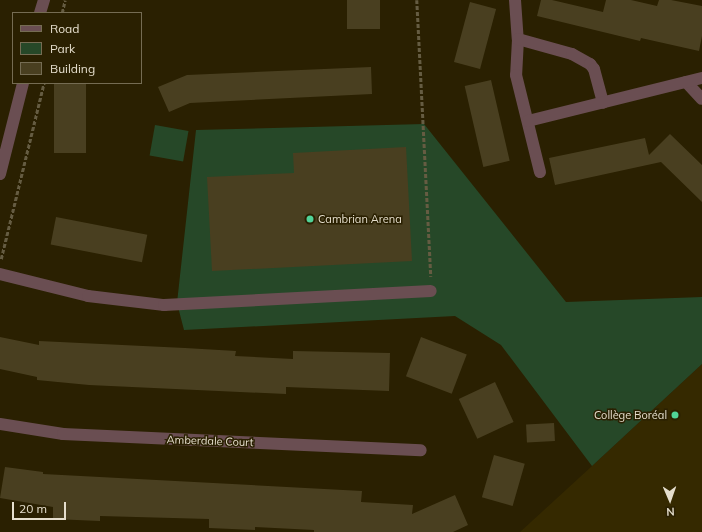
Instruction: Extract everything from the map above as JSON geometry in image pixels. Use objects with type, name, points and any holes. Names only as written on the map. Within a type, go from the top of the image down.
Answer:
[{"type":"street","points":[[40,12],[44,0]]},
{"type":"street","points":[[515,0],[518,39],[516,75],[540,172]]},
{"type":"street","points":[[518,39],[572,54],[590,64],[594,69],[603,103]]},
{"type":"street","points":[[528,121],[702,78]]},
{"type":"street","points":[[686,82],[702,99]]},
{"type":"street","points":[[0,174],[23,84]]},
{"type":"street","points":[[0,274],[88,296],[164,305],[431,290]]},
{"type":"street","name":"Amberdale Court","points":[[0,424],[63,434],[421,450]]},
{"type":"path","points":[[62,12],[65,0]]},
{"type":"path","points":[[417,0],[431,290]]},
{"type":"path","points":[[0,265],[44,84]]},
{"type":"shaded area","name":"Collège Boréal","points":[[702,364],[702,532],[520,532],[592,466]]},
{"type":"green space","points":[[424,124],[566,302],[702,297],[702,364],[592,466],[501,345],[455,316],[184,330],[177,303],[196,130]]},
{"type":"green space","points":[[155,125],[188,131],[183,161],[150,156]]},
{"type":"building","points":[[347,0],[380,0],[380,29],[347,29]]},
{"type":"building","points":[[541,0],[552,0],[603,12],[606,0],[631,0],[657,6],[659,0],[671,0],[702,6],[702,36],[699,51],[641,38],[640,41],[537,16]]},
{"type":"building","points":[[470,2],[496,9],[480,69],[454,62]]},
{"type":"building","points":[[371,67],[372,94],[190,103],[169,112],[158,87],[187,75]]},
{"type":"building","points":[[491,80],[510,161],[483,167],[465,86]]},
{"type":"building","points":[[54,84],[86,84],[86,153],[54,153]]},
{"type":"building","points":[[670,134],[702,165],[702,202],[661,162],[555,185],[549,158],[645,138],[649,155]]},
{"type":"building","name":"Cambrian Arena","points":[[406,147],[412,261],[212,271],[207,177],[294,173],[293,153]]},
{"type":"building","points":[[56,217],[147,235],[142,262],[51,244]]},
{"type":"building","points":[[0,337],[39,345],[39,341],[185,348],[236,351],[235,356],[293,359],[293,351],[390,353],[389,391],[286,387],[286,394],[89,385],[37,380],[37,377],[0,369]]},
{"type":"building","points":[[421,337],[467,355],[452,394],[406,376]]},
{"type":"building","points":[[495,382],[514,422],[477,439],[459,399]]},
{"type":"building","points":[[554,423],[555,441],[527,442],[526,424]]},
{"type":"building","points":[[494,455],[525,464],[513,506],[482,497]]},
{"type":"building","points":[[5,467],[43,472],[43,474],[362,491],[361,502],[413,505],[412,514],[455,495],[468,525],[453,532],[314,532],[314,530],[255,527],[255,530],[209,528],[209,519],[100,516],[100,521],[53,519],[53,507],[0,498]]},
{"type":"place","name":"Cambrian Arena","points":[[310,219]]},
{"type":"place","name":"Collège Boréal","points":[[675,415]]}]
